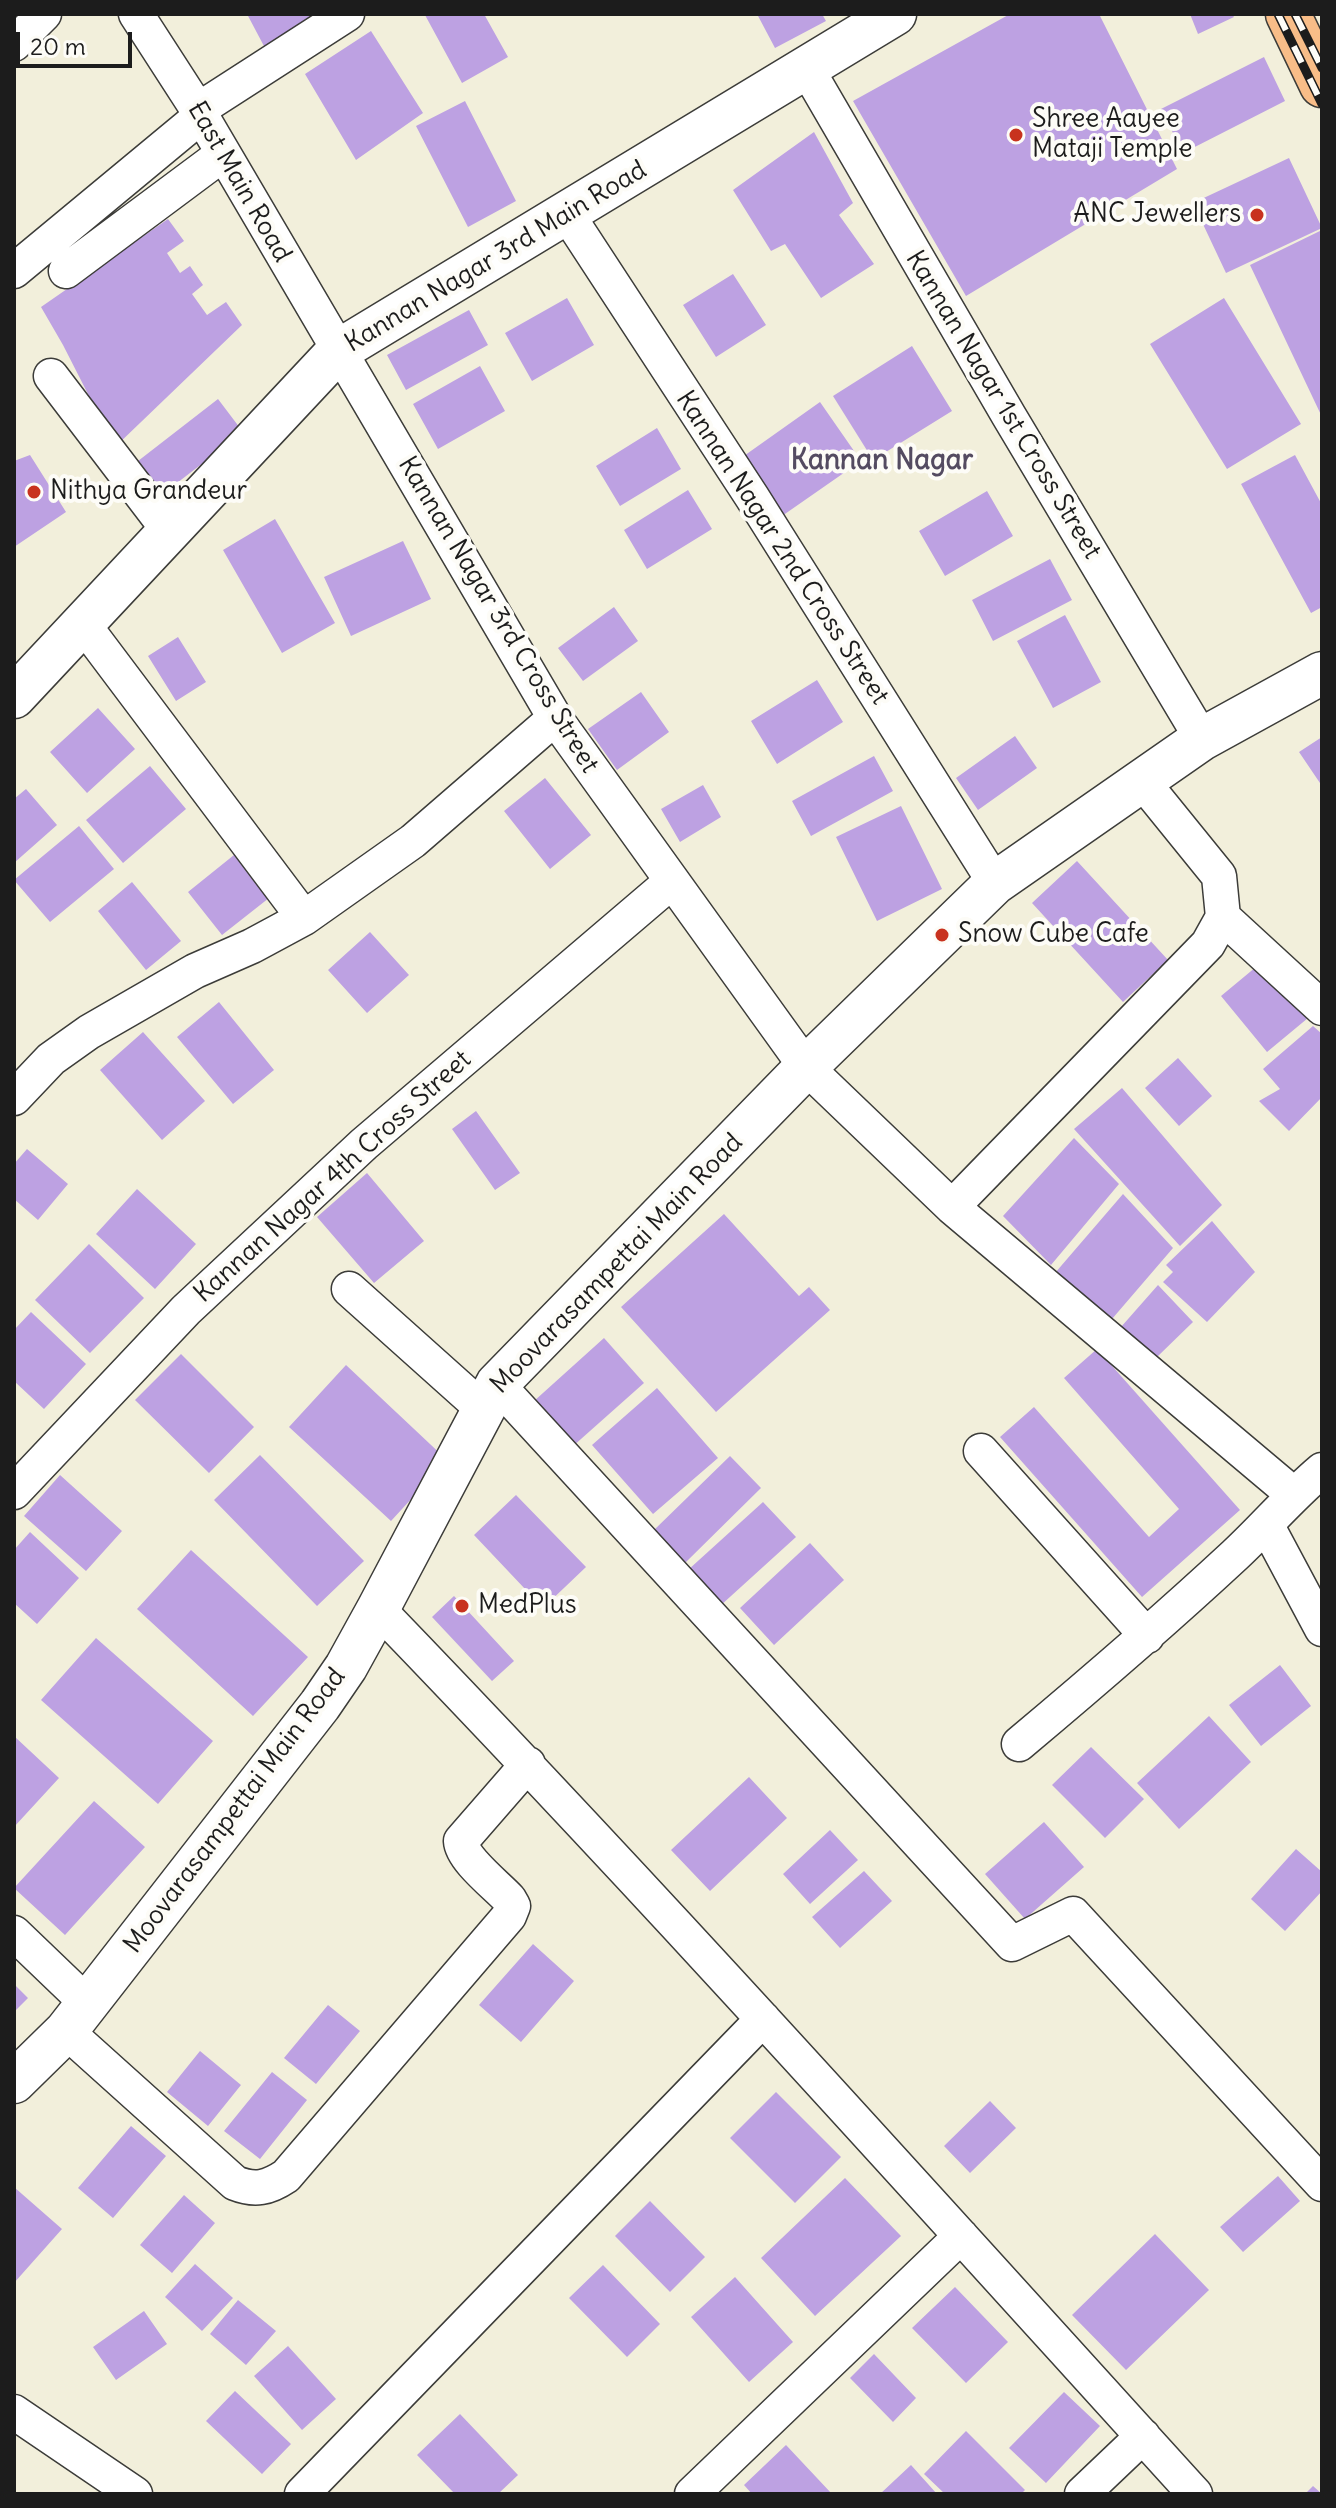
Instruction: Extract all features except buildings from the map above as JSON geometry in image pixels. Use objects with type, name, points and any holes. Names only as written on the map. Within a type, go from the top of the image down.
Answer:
[{"type":"main road","points":[[1288,14],[1322,85]]},
{"type":"street","points":[[14,44],[44,14]]},
{"type":"street","name":"East Main Road","points":[[136,14],[199,113],[338,351]]},
{"type":"street","points":[[14,271],[199,113],[347,14]]},
{"type":"street","name":"Kannan Nagar 3rd Main Road","points":[[14,697],[338,351],[895,14]]},
{"type":"street","name":"Kannan Nagar 1st Cross Street","points":[[807,69],[1202,739]]},
{"type":"street","points":[[66,271],[223,154]]},
{"type":"street","name":"Kannan Nagar 2nd Cross Street","points":[[567,214],[752,497],[995,883]]},
{"type":"street","name":"Kannan Nagar 3rd Cross Street","points":[[338,351],[555,718],[806,1067],[952,1207],[1293,1494]]},
{"type":"street","points":[[51,376],[170,532]]},
{"type":"street","points":[[83,624],[304,918]]},
{"type":"street","name":"Moovarasampettai Main Road","points":[[14,2082],[77,2018],[320,1705],[346,1667],[378,1609],[490,1396],[806,1067],[995,883],[1202,739],[1322,673]]},
{"type":"street","points":[[14,1098],[51,1059],[89,1032],[195,971],[252,946],[304,918],[413,841],[555,718]]},
{"type":"street","points":[[952,1207],[1208,944],[1223,917],[1219,876],[1142,781]]},
{"type":"street","name":"Kannan Nagar 4th Cross Street","points":[[14,1492],[186,1310],[364,1144],[671,882]]},
{"type":"street","points":[[1223,917],[1322,1008]]},
{"type":"street","points":[[349,1289],[490,1396],[1012,1944],[1073,1914],[1322,2184]]},
{"type":"street","points":[[981,1451],[1147,1636]]},
{"type":"street","points":[[1019,1744],[1147,1636],[1267,1526],[1293,1494],[1322,1470]]},
{"type":"street","points":[[1267,1526],[1322,1629]]},
{"type":"street","points":[[378,1609],[528,1764],[1195,2494]]},
{"type":"street","points":[[14,1933],[77,2018],[235,2183],[249,2188],[270,2187],[286,2176],[509,1916],[513,1906],[509,1899],[467,1857],[461,1849],[461,1841],[528,1764]]},
{"type":"street","points":[[302,2494],[763,2019]]},
{"type":"street","points":[[692,2494],[961,2236]]},
{"type":"street","points":[[14,2412],[135,2494]]},
{"type":"street","points":[[1082,2494],[1143,2436]]},
{"type":"railway","points":[[1278,14],[1322,104]]},
{"type":"railway","points":[[1295,14],[1322,68]]},
{"type":"place","name":"Shree Aayee Mataji Temple","points":[[1016,135]]},
{"type":"place","name":"ANC Jewellers","points":[[1257,215]]},
{"type":"place","name":"Nithya Grandeur","points":[[34,492]]},
{"type":"place","name":"Snow Cube Cafe","points":[[942,935]]},
{"type":"place","name":"MedPlus","points":[[462,1606]]},
{"type":"district","name":"Kannan Nagar","points":[[882,461]]}]
